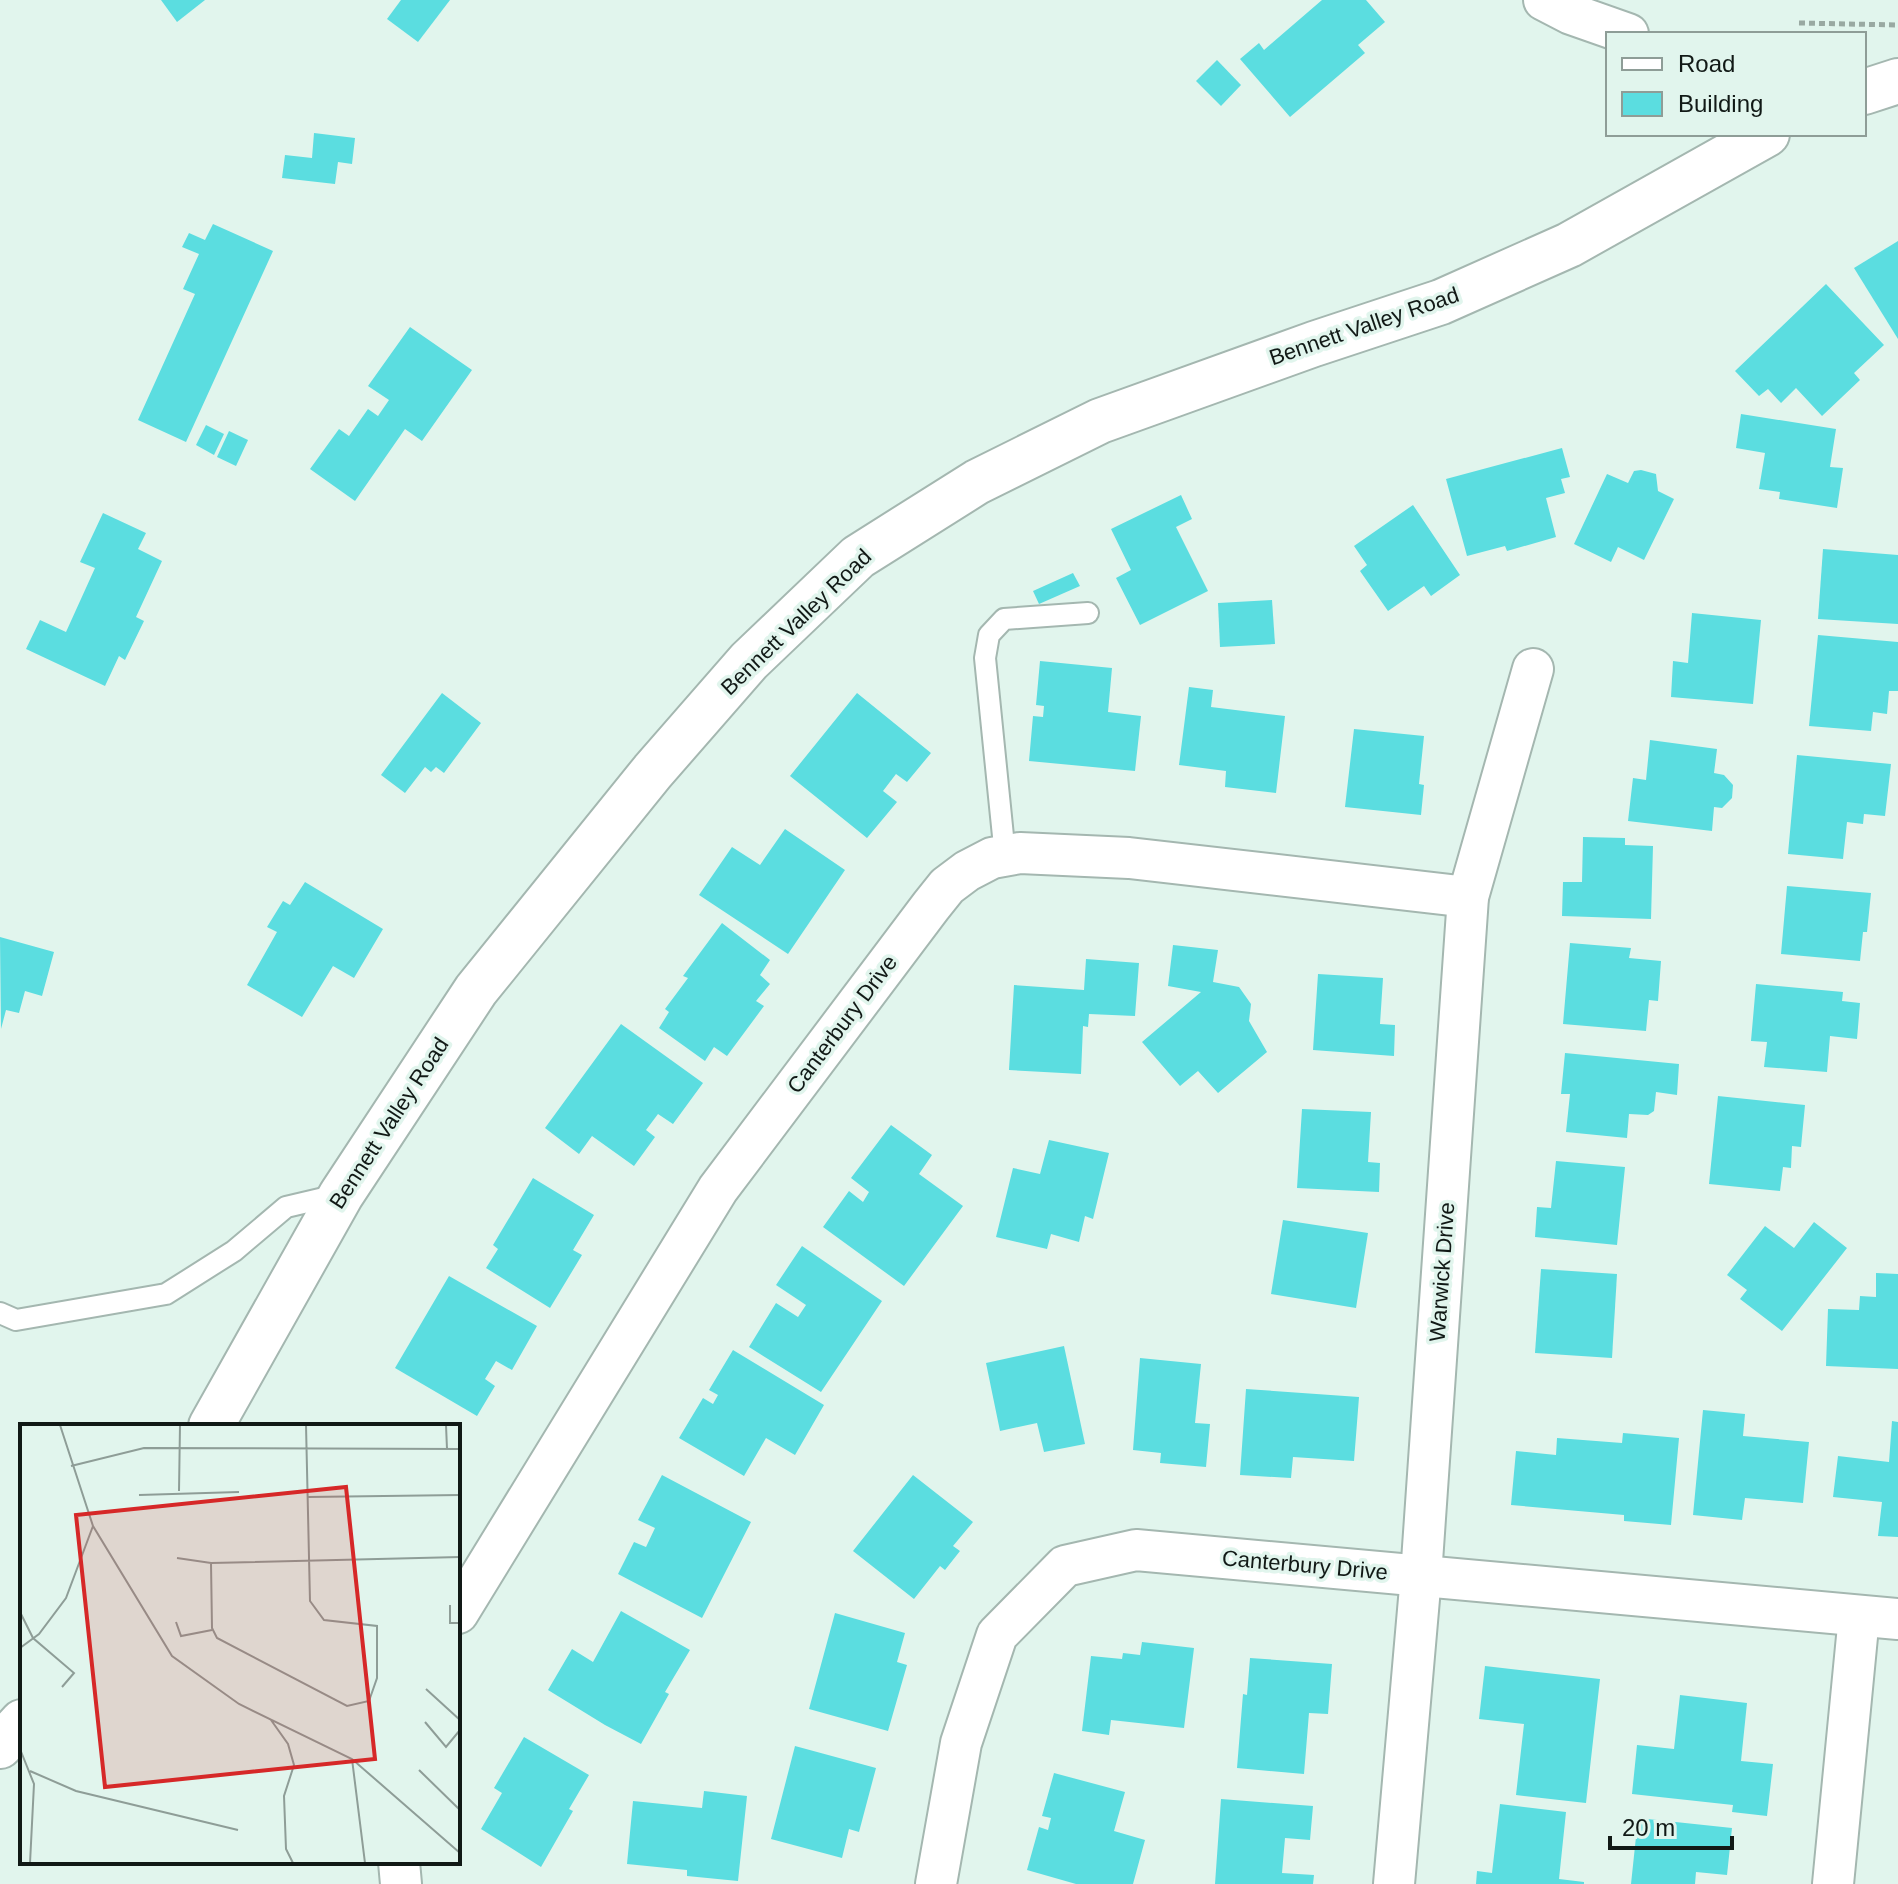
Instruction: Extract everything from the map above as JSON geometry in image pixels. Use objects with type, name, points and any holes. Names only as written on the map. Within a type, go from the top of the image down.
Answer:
[{"type":"street","points":[[1544,0],[1571,14],[1622,32]]},
{"type":"street","points":[[1866,91],[1898,81]]},
{"type":"street","name":"Bennett Valley Road","points":[[212,1424],[341,1195],[476,990],[623,808],[749,661],[858,557],[977,482],[1100,421],[1441,302],[1569,245],[1763,136]]},
{"type":"street","name":"Warwick Drive","points":[[1394,1884],[1421,1576],[1468,897],[1533,669]]},
{"type":"street","name":"Canterbury Drive","points":[[460,1610],[718,1189],[947,886],[967,871],[992,858],[1020,853],[1129,858],[1468,897]]},
{"type":"street","name":"Canterbury Drive","points":[[936,1884],[961,1743],[997,1635],[1065,1566],[1136,1550],[1898,1619]]},
{"type":"street","points":[[1833,1884],[1859,1616]]},
{"type":"street","points":[[399,1864],[401,1884]]},
{"type":"lane","points":[[1005,856],[985,658],[989,635],[1004,619],[1088,613]]},
{"type":"lane","points":[[0,1313],[16,1320],[166,1294],[234,1251],[286,1207],[341,1195]]},
{"type":"path","points":[[1799,23],[1898,25]]},
{"type":"building","points":[[161,0],[205,0],[177,22]]},
{"type":"building","points":[[401,0],[450,0],[418,42],[387,19]]},
{"type":"building","points":[[1322,0],[1366,0],[1385,22],[1358,45],[1365,53],[1290,117],[1240,59],[1259,43],[1264,50]]},
{"type":"building","points":[[1217,60],[1241,85],[1221,106],[1196,81]]},
{"type":"building","points":[[314,133],[355,138],[352,164],[338,162],[335,184],[282,178],[285,155],[312,158]]},
{"type":"building","points":[[213,224],[273,251],[186,442],[138,420],[195,294],[183,289],[199,254],[182,247],[189,233],[205,240]]},
{"type":"building","points":[[1898,241],[1898,339],[1854,268]]},
{"type":"building","points":[[1826,284],[1884,345],[1854,373],[1860,380],[1822,416],[1796,388],[1781,403],[1768,389],[1759,396],[1735,371]]},
{"type":"building","points":[[410,327],[472,370],[422,441],[405,429],[355,501],[310,469],[339,429],[349,436],[368,409],[378,416],[389,400],[368,386]]},
{"type":"building","points":[[1741,414],[1836,429],[1830,467],[1843,468],[1837,508],[1779,499],[1780,492],[1759,489],[1765,453],[1736,448]]},
{"type":"building","points":[[206,425],[224,434],[214,455],[196,445]]},
{"type":"building","points":[[229,431],[248,440],[236,466],[217,457]]},
{"type":"building","points":[[1562,448],[1570,477],[1561,479],[1565,493],[1546,498],[1556,537],[1507,551],[1505,546],[1467,556],[1446,479]]},
{"type":"building","points":[[1634,471],[1656,474],[1658,491],[1674,499],[1644,560],[1618,547],[1611,562],[1574,544],[1607,474],[1628,483]]},
{"type":"building","points":[[1181,495],[1192,519],[1176,527],[1208,591],[1140,625],[1116,578],[1131,570],[1111,529]]},
{"type":"building","points":[[1413,505],[1460,575],[1431,596],[1424,586],[1388,611],[1360,571],[1367,565],[1354,546]]},
{"type":"building","points":[[103,513],[146,533],[138,549],[162,561],[136,617],[144,621],[125,660],[119,656],[105,686],[26,649],[40,620],[66,632],[95,568],[80,562]]},
{"type":"building","points":[[1823,549],[1898,555],[1898,624],[1818,619]]},
{"type":"building","points":[[1073,573],[1080,586],[1039,604],[1033,591]]},
{"type":"building","points":[[1272,600],[1275,644],[1220,647],[1218,603]]},
{"type":"building","points":[[1692,613],[1761,620],[1753,704],[1671,697],[1673,661],[1688,663]]},
{"type":"building","points":[[1818,635],[1898,642],[1898,691],[1889,691],[1887,714],[1873,712],[1871,731],[1809,726]]},
{"type":"building","points":[[1040,661],[1112,668],[1108,712],[1141,716],[1135,771],[1029,761],[1033,716],[1043,717],[1044,706],[1036,705]]},
{"type":"building","points":[[1189,687],[1213,690],[1211,707],[1285,716],[1276,793],[1225,787],[1226,771],[1179,765]]},
{"type":"building","points":[[442,693],[481,723],[444,773],[436,767],[431,772],[425,767],[405,793],[381,775]]},
{"type":"building","points":[[857,693],[931,753],[907,782],[896,774],[883,791],[897,802],[867,838],[790,776]]},
{"type":"building","points":[[1354,729],[1424,736],[1419,784],[1424,785],[1421,815],[1345,807]]},
{"type":"building","points":[[1650,740],[1717,749],[1714,773],[1724,775],[1733,785],[1732,798],[1722,808],[1714,807],[1712,831],[1628,821],[1633,778],[1646,780]]},
{"type":"building","points":[[1797,755],[1891,764],[1885,816],[1864,814],[1863,824],[1847,822],[1843,859],[1788,854]]},
{"type":"building","points":[[785,829],[845,870],[788,954],[699,895],[732,847],[760,865]]},
{"type":"building","points":[[1583,837],[1625,838],[1625,845],[1653,846],[1651,919],[1562,916],[1563,882],[1582,882]]},
{"type":"building","points":[[305,882],[383,929],[354,978],[333,966],[302,1017],[247,985],[277,932],[267,927],[283,901],[290,905]]},
{"type":"building","points":[[1787,886],[1871,893],[1860,961],[1781,954]]},
{"type":"building","points":[[722,923],[770,960],[760,975],[770,984],[756,1001],[764,1006],[727,1056],[714,1047],[705,1061],[659,1028],[669,1012],[665,1009],[688,978],[683,976]]},
{"type":"building","points":[[0,937],[54,952],[42,996],[25,991],[19,1013],[6,1010],[1,1029]]},
{"type":"building","points":[[1570,943],[1631,948],[1629,958],[1661,961],[1658,1001],[1649,1000],[1646,1031],[1563,1024]]},
{"type":"building","points":[[1173,945],[1218,950],[1213,982],[1239,987],[1251,1004],[1249,1021],[1267,1052],[1218,1093],[1198,1071],[1180,1086],[1142,1042],[1201,992],[1168,986]]},
{"type":"building","points":[[1086,959],[1139,963],[1135,1016],[1089,1014],[1088,1027],[1083,1026],[1081,1074],[1009,1070],[1014,985],[1084,990]]},
{"type":"building","points":[[1318,974],[1383,978],[1380,1024],[1395,1025],[1394,1056],[1313,1050]]},
{"type":"building","points":[[1756,984],[1843,992],[1842,1001],[1860,1003],[1857,1039],[1830,1036],[1827,1072],[1764,1067],[1767,1042],[1751,1041]]},
{"type":"building","points":[[621,1024],[703,1083],[673,1124],[658,1114],[646,1130],[655,1137],[634,1166],[592,1136],[579,1154],[545,1128]]},
{"type":"building","points":[[1565,1053],[1679,1064],[1677,1095],[1656,1092],[1654,1111],[1648,1115],[1629,1114],[1627,1138],[1566,1132],[1570,1094],[1561,1094]]},
{"type":"building","points":[[1718,1096],[1805,1105],[1801,1147],[1792,1146],[1791,1168],[1783,1167],[1780,1191],[1709,1184]]},
{"type":"building","points":[[1302,1109],[1371,1112],[1368,1162],[1380,1163],[1379,1192],[1297,1188]]},
{"type":"building","points":[[891,1125],[932,1155],[919,1174],[963,1206],[904,1286],[823,1227],[849,1191],[863,1202],[869,1192],[851,1178]]},
{"type":"building","points":[[1049,1140],[1109,1153],[1093,1219],[1085,1216],[1079,1242],[1051,1234],[1047,1249],[996,1237],[1013,1168],[1040,1174]]},
{"type":"building","points":[[1556,1161],[1625,1167],[1617,1245],[1535,1237],[1537,1207],[1551,1208]]},
{"type":"building","points":[[533,1178],[594,1215],[573,1250],[582,1255],[550,1308],[486,1268],[498,1249],[493,1245]]},
{"type":"building","points":[[1283,1220],[1368,1233],[1356,1308],[1271,1294]]},
{"type":"building","points":[[1814,1222],[1847,1248],[1782,1331],[1740,1299],[1747,1290],[1727,1275],[1765,1226],[1794,1248]]},
{"type":"building","points":[[802,1246],[882,1301],[821,1392],[749,1347],[776,1303],[798,1317],[806,1305],[776,1285]]},
{"type":"building","points":[[1541,1269],[1617,1274],[1612,1358],[1535,1353]]},
{"type":"building","points":[[1876,1273],[1898,1274],[1898,1369],[1826,1366],[1828,1309],[1859,1310],[1860,1296],[1876,1297]]},
{"type":"building","points":[[449,1276],[537,1326],[512,1370],[496,1361],[485,1379],[495,1386],[477,1416],[395,1368]]},
{"type":"building","points":[[1064,1346],[1085,1444],[1044,1452],[1037,1423],[1000,1431],[986,1363]]},
{"type":"building","points":[[733,1350],[824,1405],[795,1455],[766,1438],[744,1476],[679,1438],[703,1398],[713,1404],[718,1395],[709,1390]]},
{"type":"building","points":[[1140,1358],[1201,1364],[1195,1423],[1210,1424],[1206,1467],[1160,1463],[1161,1453],[1133,1450]]},
{"type":"building","points":[[1246,1389],[1359,1397],[1354,1461],[1293,1457],[1291,1478],[1240,1475]]},
{"type":"building","points":[[1703,1410],[1745,1414],[1743,1436],[1809,1442],[1803,1503],[1745,1498],[1742,1520],[1693,1515]]},
{"type":"building","points":[[1892,1421],[1898,1422],[1898,1537],[1878,1536],[1882,1502],[1833,1497],[1838,1456],[1889,1462]]},
{"type":"building","points":[[1623,1433],[1679,1438],[1671,1525],[1624,1521],[1624,1515],[1511,1505],[1516,1451],[1556,1455],[1557,1438],[1622,1443]]},
{"type":"building","points":[[662,1475],[751,1522],[702,1618],[618,1574],[634,1542],[646,1547],[655,1528],[638,1520]]},
{"type":"building","points":[[913,1475],[973,1522],[953,1546],[960,1551],[945,1570],[940,1566],[914,1599],[853,1551]]},
{"type":"building","points":[[621,1611],[690,1650],[665,1692],[669,1694],[641,1744],[548,1690],[572,1649],[593,1662]]},
{"type":"building","points":[[835,1613],[905,1633],[897,1662],[907,1665],[888,1731],[809,1709]]},
{"type":"building","points":[[1142,1642],[1194,1648],[1184,1728],[1111,1720],[1109,1735],[1082,1731],[1091,1656],[1122,1659],[1123,1653],[1140,1655]]},
{"type":"building","points":[[1250,1658],[1332,1664],[1328,1714],[1309,1713],[1304,1774],[1237,1768],[1243,1694],[1247,1695]]},
{"type":"building","points":[[1485,1666],[1600,1679],[1586,1803],[1516,1795],[1524,1724],[1479,1719]]},
{"type":"building","points":[[1680,1695],[1747,1703],[1741,1761],[1773,1764],[1767,1816],[1732,1812],[1733,1805],[1632,1794],[1637,1745],[1674,1749]]},
{"type":"building","points":[[524,1737],[589,1775],[569,1809],[573,1811],[541,1867],[481,1829],[502,1793],[494,1788]]},
{"type":"building","points":[[795,1746],[876,1768],[859,1832],[849,1829],[842,1858],[771,1839]]},
{"type":"building","points":[[1054,1773],[1125,1792],[1114,1831],[1145,1840],[1133,1884],[1076,1884],[1027,1870],[1039,1827],[1048,1830],[1051,1818],[1042,1816]]},
{"type":"building","points":[[704,1791],[747,1796],[738,1881],[687,1876],[687,1870],[627,1864],[633,1801],[702,1808]]},
{"type":"building","points":[[1221,1799],[1313,1806],[1310,1840],[1285,1838],[1282,1873],[1314,1875],[1313,1884],[1215,1884]]},
{"type":"building","points":[[1500,1804],[1566,1812],[1559,1879],[1584,1884],[1476,1884],[1477,1871],[1492,1873]]},
{"type":"building","points":[[1638,1818],[1732,1828],[1727,1875],[1696,1872],[1695,1884],[1631,1884]]}]
